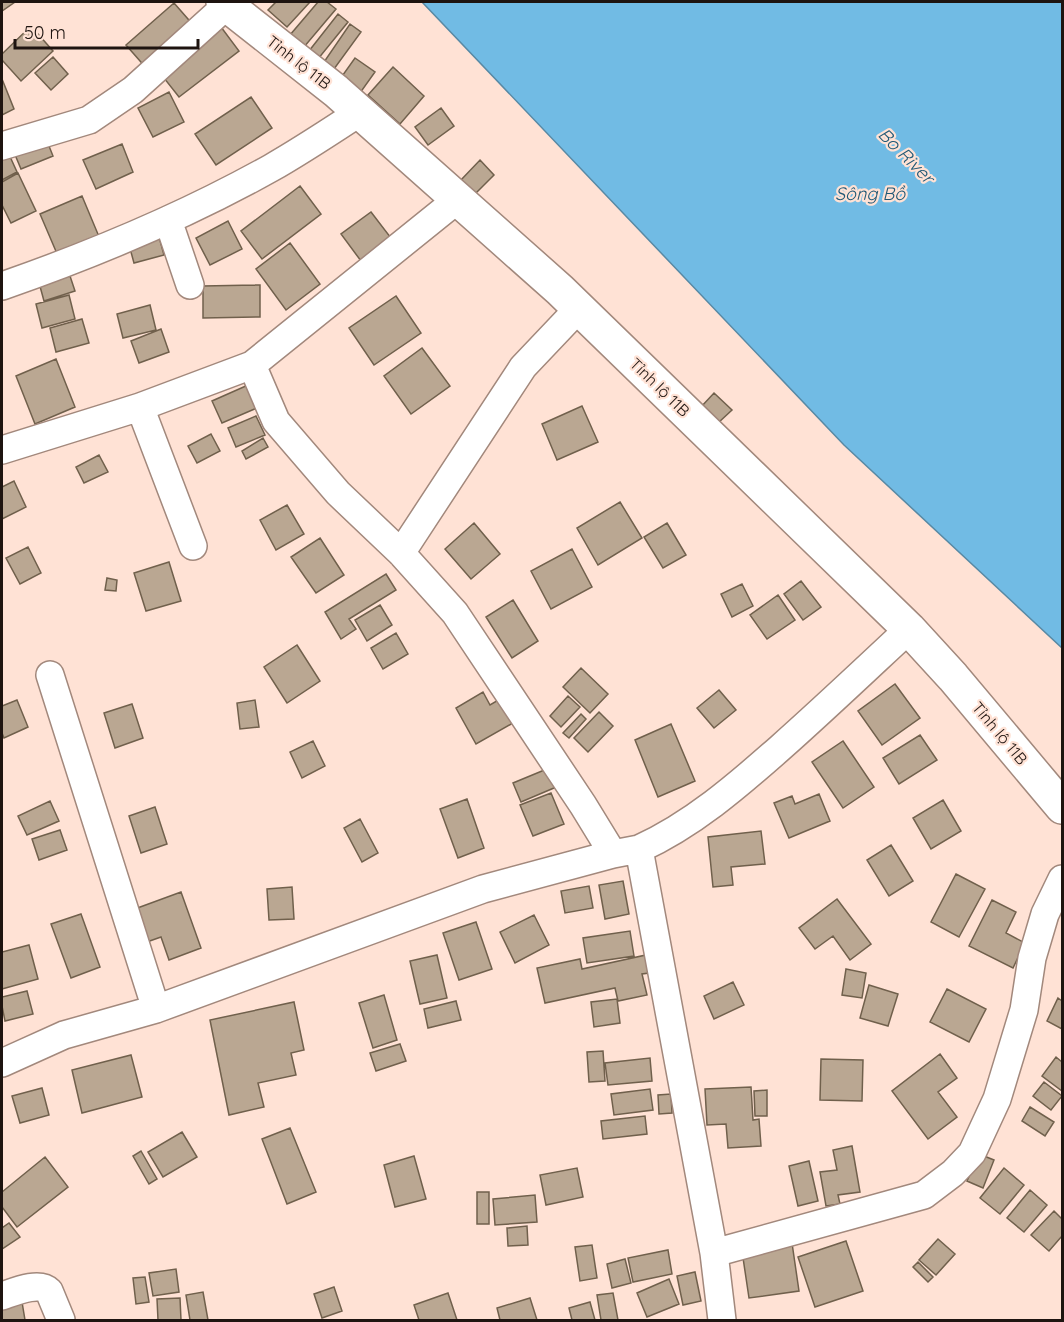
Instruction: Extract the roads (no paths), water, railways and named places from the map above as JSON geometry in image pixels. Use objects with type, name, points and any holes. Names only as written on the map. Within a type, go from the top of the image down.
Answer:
[{"type":"main road","name":"Tỉnh lộ 11B","points":[[225,3],[336,91],[579,308],[909,629],[1062,807]]},
{"type":"street","points":[[2,146],[89,120],[133,90],[225,3]]},
{"type":"street","points":[[2,286],[168,220],[271,168],[360,112]]},
{"type":"street","points":[[2,450],[140,406],[252,365],[458,199]]},
{"type":"street","points":[[168,220],[190,285]]},
{"type":"street","points":[[401,553],[523,367],[579,308]]},
{"type":"street","points":[[252,365],[276,421],[338,493],[401,553],[455,613],[583,805],[626,852],[714,1253],[717,1320]]},
{"type":"street","points":[[140,406],[193,546]]},
{"type":"street","points":[[2,1063],[64,1035],[156,1009],[483,889],[626,852],[663,838],[734,789],[838,697],[909,629]]},
{"type":"street","points":[[50,675],[156,1009]]},
{"type":"street","points":[[714,1253],[924,1195],[953,1173],[972,1153],[997,1099],[1024,1010],[1032,958],[1045,914],[1062,879]]},
{"type":"street","points":[[2,1296],[36,1286],[45,1287],[49,1291],[61,1320]]},
{"type":"water","name":"Sông Bồ","points":[[422,2],[1062,2],[1062,648],[844,445]]},
{"type":"water label","name":"Bo River","points":[[906,156]]}]
